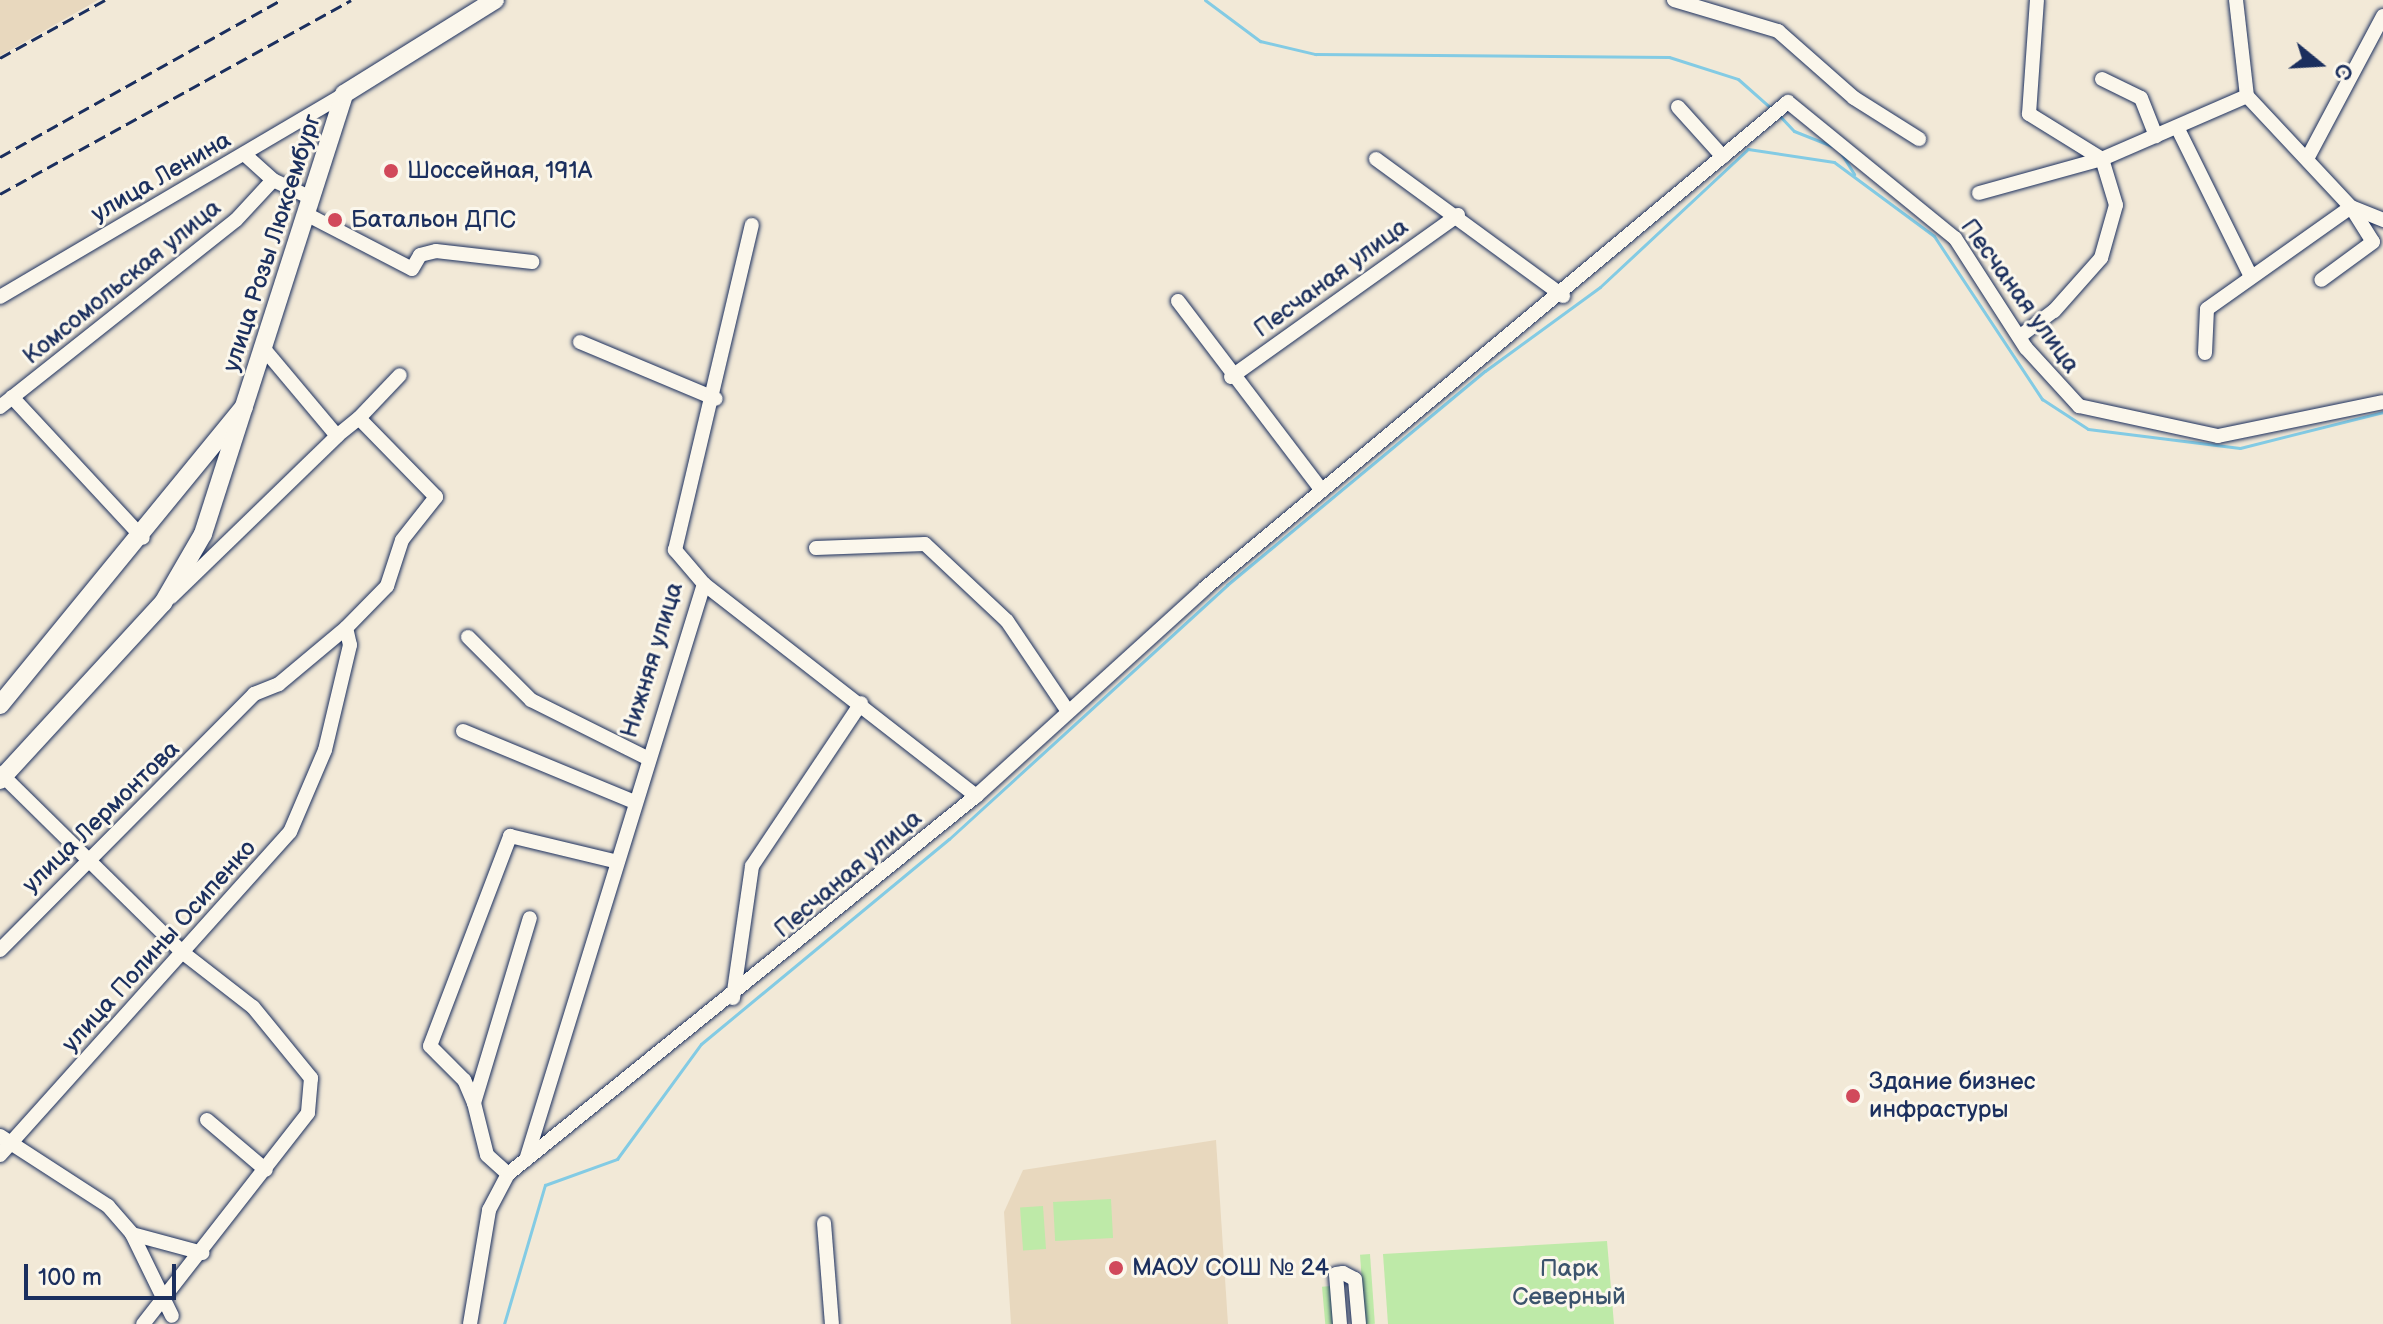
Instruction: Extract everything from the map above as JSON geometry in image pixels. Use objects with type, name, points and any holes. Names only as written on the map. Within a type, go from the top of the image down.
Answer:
[{"type":"main road","points":[[344,94],[495,0]]},
{"type":"main road","name":"улица Розы Люксембург","points":[[1,776],[144,623],[203,534],[344,94]]},
{"type":"main road","name":"улица Розы Люксембург","points":[[0,705],[143,538],[244,407]]},
{"type":"street","points":[[1674,0],[1778,31],[1854,98],[1919,139]]},
{"type":"street","points":[[2023,334],[2054,311],[2105,248],[2116,205],[2102,159],[2029,114],[2037,0]]},
{"type":"street","points":[[2236,0],[2247,96],[2351,207],[2373,242],[2321,280]]},
{"type":"street","points":[[2307,159],[2383,16]]},
{"type":"street","points":[[2102,79],[2141,98],[2156,136]]},
{"type":"street","name":"улица Ленина","points":[[0,297],[344,94]]},
{"type":"street","points":[[1979,193],[2102,159],[2178,129],[2247,96]]},
{"type":"street","name":"Песчаная улица","points":[[470,1324],[489,1210],[508,1174],[733,998],[976,796],[1067,710],[1322,491],[1563,296],[1723,157],[1796,102],[1955,238],[2023,334],[2026,348],[2070,399],[2124,420],[2218,436],[2383,402]]},
{"type":"street","points":[[1678,107],[1723,157]]},
{"type":"street","points":[[2178,129],[2251,277]]},
{"type":"street","points":[[244,154],[308,206],[412,269],[420,255],[436,251],[532,262]]},
{"type":"street","name":"Песчаная улица","points":[[1376,159],[1458,215],[1563,296]]},
{"type":"street","name":"Комсомольская улица","points":[[0,407],[155,289],[273,180]]},
{"type":"street","points":[[2205,353],[2207,309],[2351,207]]},
{"type":"street","points":[[2351,207],[2383,220]]},
{"type":"street","name":"Песчаная улица","points":[[1231,377],[1458,215]]},
{"type":"street","name":"Нижняя улица","points":[[526,1160],[645,757],[704,584],[675,550],[716,399],[752,225]]},
{"type":"street","points":[[1178,301],[1231,377],[1322,491]]},
{"type":"street","points":[[580,342],[716,399]]},
{"type":"street","points":[[264,349],[337,436]]},
{"type":"street","name":"улица Розы Люксембург","points":[[144,623],[400,375]]},
{"type":"street","points":[[12,397],[143,538]]},
{"type":"street","name":"улица Лермонтова","points":[[0,950],[85,857],[168,788],[254,694],[279,684],[346,628],[387,586],[402,540],[436,497],[359,418]]},
{"type":"street","points":[[816,548],[925,544],[1007,621],[1067,710]]},
{"type":"street","points":[[704,584],[861,703],[976,796]]},
{"type":"street","name":"улица Полины Осипенко","points":[[3,1145],[290,832],[325,750],[350,645],[346,628]]},
{"type":"street","name":"Нижняя улица","points":[[468,637],[531,700],[645,757]]},
{"type":"street","points":[[733,998],[752,866],[861,703]]},
{"type":"street","points":[[463,731],[632,801]]},
{"type":"street","points":[[1,776],[182,952],[253,1007],[305,1063],[308,1113],[203,1253],[143,1324]]},
{"type":"street","points":[[508,1174],[487,1155],[474,1103],[464,1080],[430,1046],[510,836],[614,861]]},
{"type":"street","points":[[474,1103],[530,918]]},
{"type":"street","points":[[207,1120],[266,1170]]},
{"type":"street","points":[[3,1145],[108,1206],[132,1234],[162,1303],[172,1316]]},
{"type":"street","points":[[824,1223],[832,1324]]},
{"type":"street","points":[[132,1234],[203,1253]]},
{"type":"street","points":[[1340,1324],[1336,1274],[1343,1273],[1355,1279],[1359,1324]]},
{"type":"shaded area","points":[[0,0],[98,0],[0,56]]},
{"type":"shaded area","name":"МАОУ СОШ № 24","points":[[1216,1140],[1228,1324],[1011,1324],[1004,1212],[1023,1170]]},
{"type":"green space","points":[[1111,1199],[1113,1238],[1055,1241],[1053,1202]]},
{"type":"green space","points":[[1043,1206],[1046,1249],[1023,1250],[1020,1208]]},
{"type":"green space","name":"Парк Северный","points":[[1607,1241],[1614,1324],[1388,1324],[1383,1254]]},
{"type":"green space","points":[[1370,1254],[1375,1324],[1365,1324],[1360,1255]]},
{"type":"green space","points":[[1331,1286],[1334,1324],[1325,1324],[1322,1287]]},
{"type":"waterway","points":[[1205,0],[1260,41],[1315,54],[1669,57],[1738,79],[1772,109]]},
{"type":"waterway","points":[[1778,114],[1794,131],[1832,146]]},
{"type":"waterway","points":[[504,1324],[545,1185],[617,1159],[701,1044],[949,839],[1227,585],[1485,371],[1600,287],[1748,149],[1834,162],[1934,236],[2042,399],[2088,429],[2240,448],[2383,412]]},
{"type":"waterway","points":[[1841,153],[1854,174]]},
{"type":"railway","points":[[0,58],[105,0]]},
{"type":"railway","points":[[0,157],[281,0]]},
{"type":"railway","points":[[0,194],[351,0]]},
{"type":"place","name":"Шоссейная, 191А","points":[[391,171]]},
{"type":"place","name":"Батальон ДПС","points":[[335,220]]},
{"type":"place","name":"Здание бизнес инфрастуры","points":[[1853,1096]]},
{"type":"place","name":"МАОУ СОШ № 24","points":[[1116,1268]]}]
